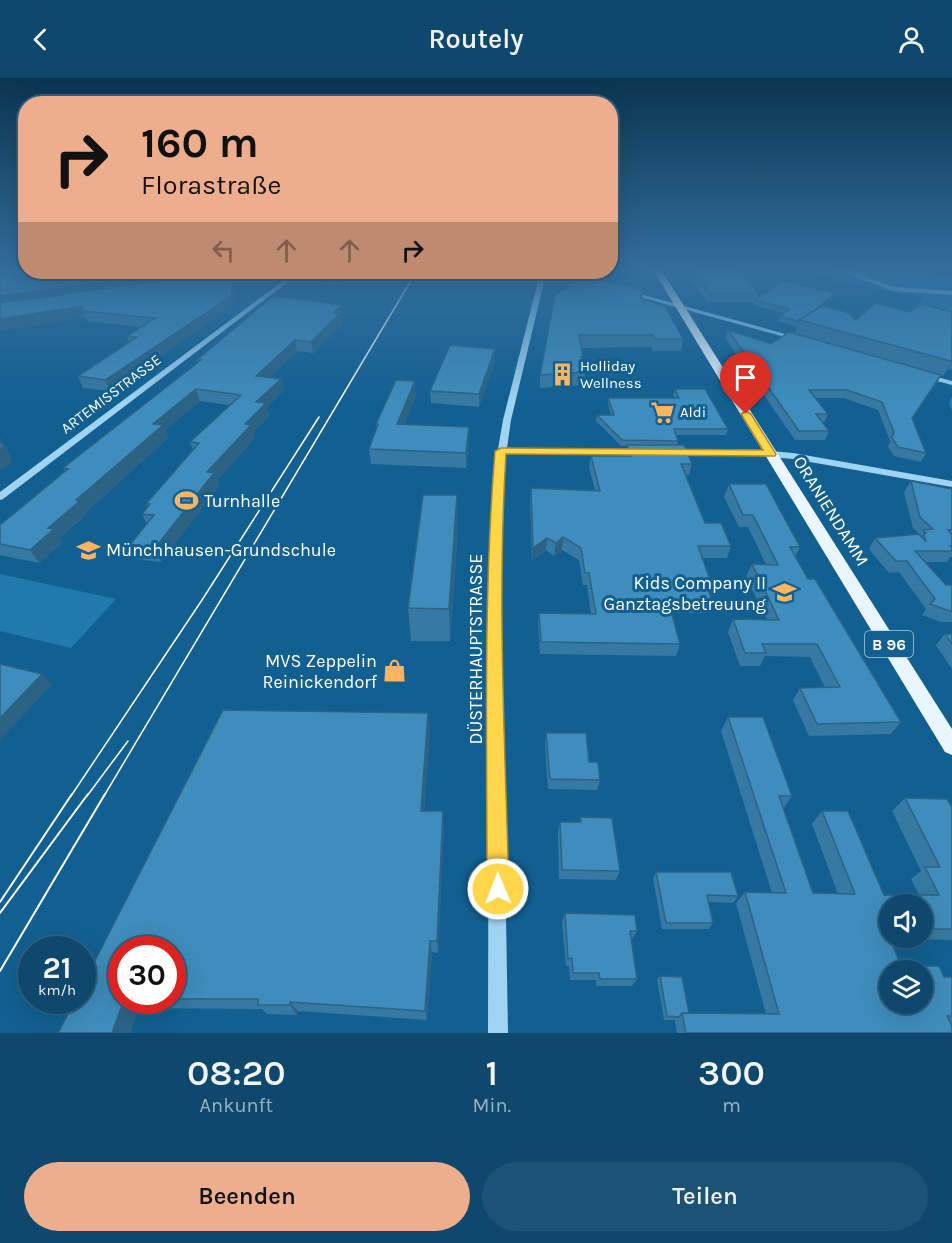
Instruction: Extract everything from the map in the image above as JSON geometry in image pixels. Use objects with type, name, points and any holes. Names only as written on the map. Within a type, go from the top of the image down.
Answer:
[{"type":"main road","name":"ORANIENDAMM","points":[[684,313],[949,736]]},
{"type":"street","name":"ARTEMISSTRASSE","points":[[0,497],[244,313]]},
{"type":"street","name":"DÜSTERHAUPTSTRASSE","points":[[498,1033],[495,520],[501,451],[534,313]]},
{"type":"street","points":[[706,313],[810,342]]},
{"type":"street","points":[[919,374],[952,383]]},
{"type":"street","points":[[501,451],[646,452]]},
{"type":"street","points":[[658,452],[771,454],[824,460],[952,484]]},
{"type":"shaded area","points":[[0,574],[116,599],[71,648],[0,631]]},
{"type":"building","points":[[0,313],[41,313],[0,319]]},
{"type":"building","points":[[99,313],[206,313],[105,380],[78,376],[137,337],[127,336],[155,318]]},
{"type":"building","points":[[253,313],[340,313],[311,342],[295,340],[256,376],[281,379],[256,402],[266,403],[245,424],[251,425],[207,472],[214,473],[155,548],[129,546],[154,515],[142,514],[150,504],[146,504],[199,443],[190,442],[241,395],[196,389],[153,424],[163,425],[76,500],[80,501],[48,528],[54,529],[30,550],[0,544],[0,525],[68,469],[63,468],[201,360],[197,360]]},
{"type":"building","points":[[552,313],[669,313],[683,339],[655,339],[653,335],[579,335],[585,372],[540,375]]},
{"type":"building","points":[[785,313],[811,313],[799,322],[780,316]]},
{"type":"building","points":[[811,313],[848,313],[856,320],[865,313],[952,313],[952,360],[799,320]]},
{"type":"building","points":[[728,330],[771,344],[789,332],[941,375],[912,418],[926,453],[898,447],[892,438],[894,432],[882,402],[847,390],[809,390],[828,414],[816,414],[829,431],[799,431]]},
{"type":"building","points":[[450,345],[495,349],[479,394],[430,391]]},
{"type":"building","points":[[396,380],[415,381],[397,424],[469,427],[466,453],[369,449],[378,424],[376,424]]},
{"type":"building","name":"Aldi","points":[[675,389],[705,389],[728,429],[674,429],[678,441],[622,440],[597,415],[614,415],[608,398],[679,398]]},
{"type":"building","points":[[627,445],[684,445],[692,464],[681,464],[705,523],[721,523],[731,546],[698,546],[712,585],[707,585],[712,601],[668,600],[680,644],[541,642],[539,613],[596,614],[589,573],[585,573],[581,548],[563,537],[556,543],[547,538],[533,548],[531,488],[600,491],[591,456],[631,456]]},
{"type":"building","points":[[911,481],[952,489],[952,530],[948,530],[952,535],[952,546],[950,546],[952,551],[915,551],[946,585],[952,585],[952,611],[930,604],[935,599],[907,561],[896,561],[875,538],[919,534],[926,542],[924,534],[926,533],[923,530],[933,529],[920,517]]},
{"type":"building","points":[[729,484],[766,484],[800,547],[790,547],[808,579],[815,579],[901,722],[817,724],[800,688],[840,687],[817,644],[762,644],[766,653],[745,653],[733,619],[779,620],[752,564],[778,565],[753,515],[743,515]]},
{"type":"building","points":[[423,495],[457,495],[449,609],[408,608]]},
{"type":"building","points":[[945,634],[952,634],[952,644]]},
{"type":"building","points":[[0,664],[42,674],[0,718]]},
{"type":"building","points":[[223,710],[428,713],[421,811],[443,811],[437,941],[430,941],[425,1011],[290,1002],[290,1005],[258,1005],[258,999],[186,999],[186,936],[108,936],[108,1014],[119,1014],[112,1033],[58,1033],[68,1014],[96,1014],[96,959]]},
{"type":"building","points":[[728,717],[763,717],[792,796],[779,796],[813,893],[855,894],[822,811],[848,811],[884,894],[879,894],[879,948],[894,948],[899,960],[879,960],[879,1014],[933,1014],[933,966],[939,966],[944,977],[952,977],[952,1016],[947,1016],[952,1026],[952,1033],[686,1033],[682,1013],[779,1014],[745,892],[786,893]]},
{"type":"building","points":[[546,733],[586,733],[589,762],[598,762],[600,780],[550,779]]},
{"type":"building","points":[[905,798],[947,799],[952,807],[952,929],[933,929],[933,895],[939,895],[925,867],[940,867]]},
{"type":"building","points":[[580,817],[612,818],[620,871],[562,870],[560,822],[581,822]]},
{"type":"building","points":[[656,872],[731,872],[738,896],[707,895],[713,923],[666,923]]},
{"type":"building","points":[[565,913],[635,915],[637,931],[630,931],[637,979],[600,979],[599,973],[573,973],[572,958],[568,959]]},
{"type":"building","points":[[660,976],[682,977],[689,1013],[682,1013],[679,1017],[667,1016]]},
{"type":"tram line","points":[[104,796],[392,313]]},
{"type":"tram line","points":[[71,796],[202,600],[319,417]]},
{"type":"tram line","points":[[87,796],[128,741]]},
{"type":"tram line","points":[[0,902],[72,794]]},
{"type":"tram line","points":[[0,913],[88,794]]},
{"type":"tram line","points":[[0,971],[105,794]]},
{"type":"place","name":"Holliday Wellness","points":[[562,375]]},
{"type":"place","name":"Aldi","points":[[662,412]]},
{"type":"place","name":"Turnhalle","points":[[186,501]]},
{"type":"place","name":"Münchhausen-Grundschule","points":[[88,550]]},
{"type":"place","name":"Kids Company II Ganztagsbetreuung","points":[[784,593]]},
{"type":"place","name":"MVS Zeppelin Reinickendorf","points":[[395,671]]},
{"type":"route","points":[[498,889],[495,750],[495,520],[501,451],[771,454],[746,414]]}]
